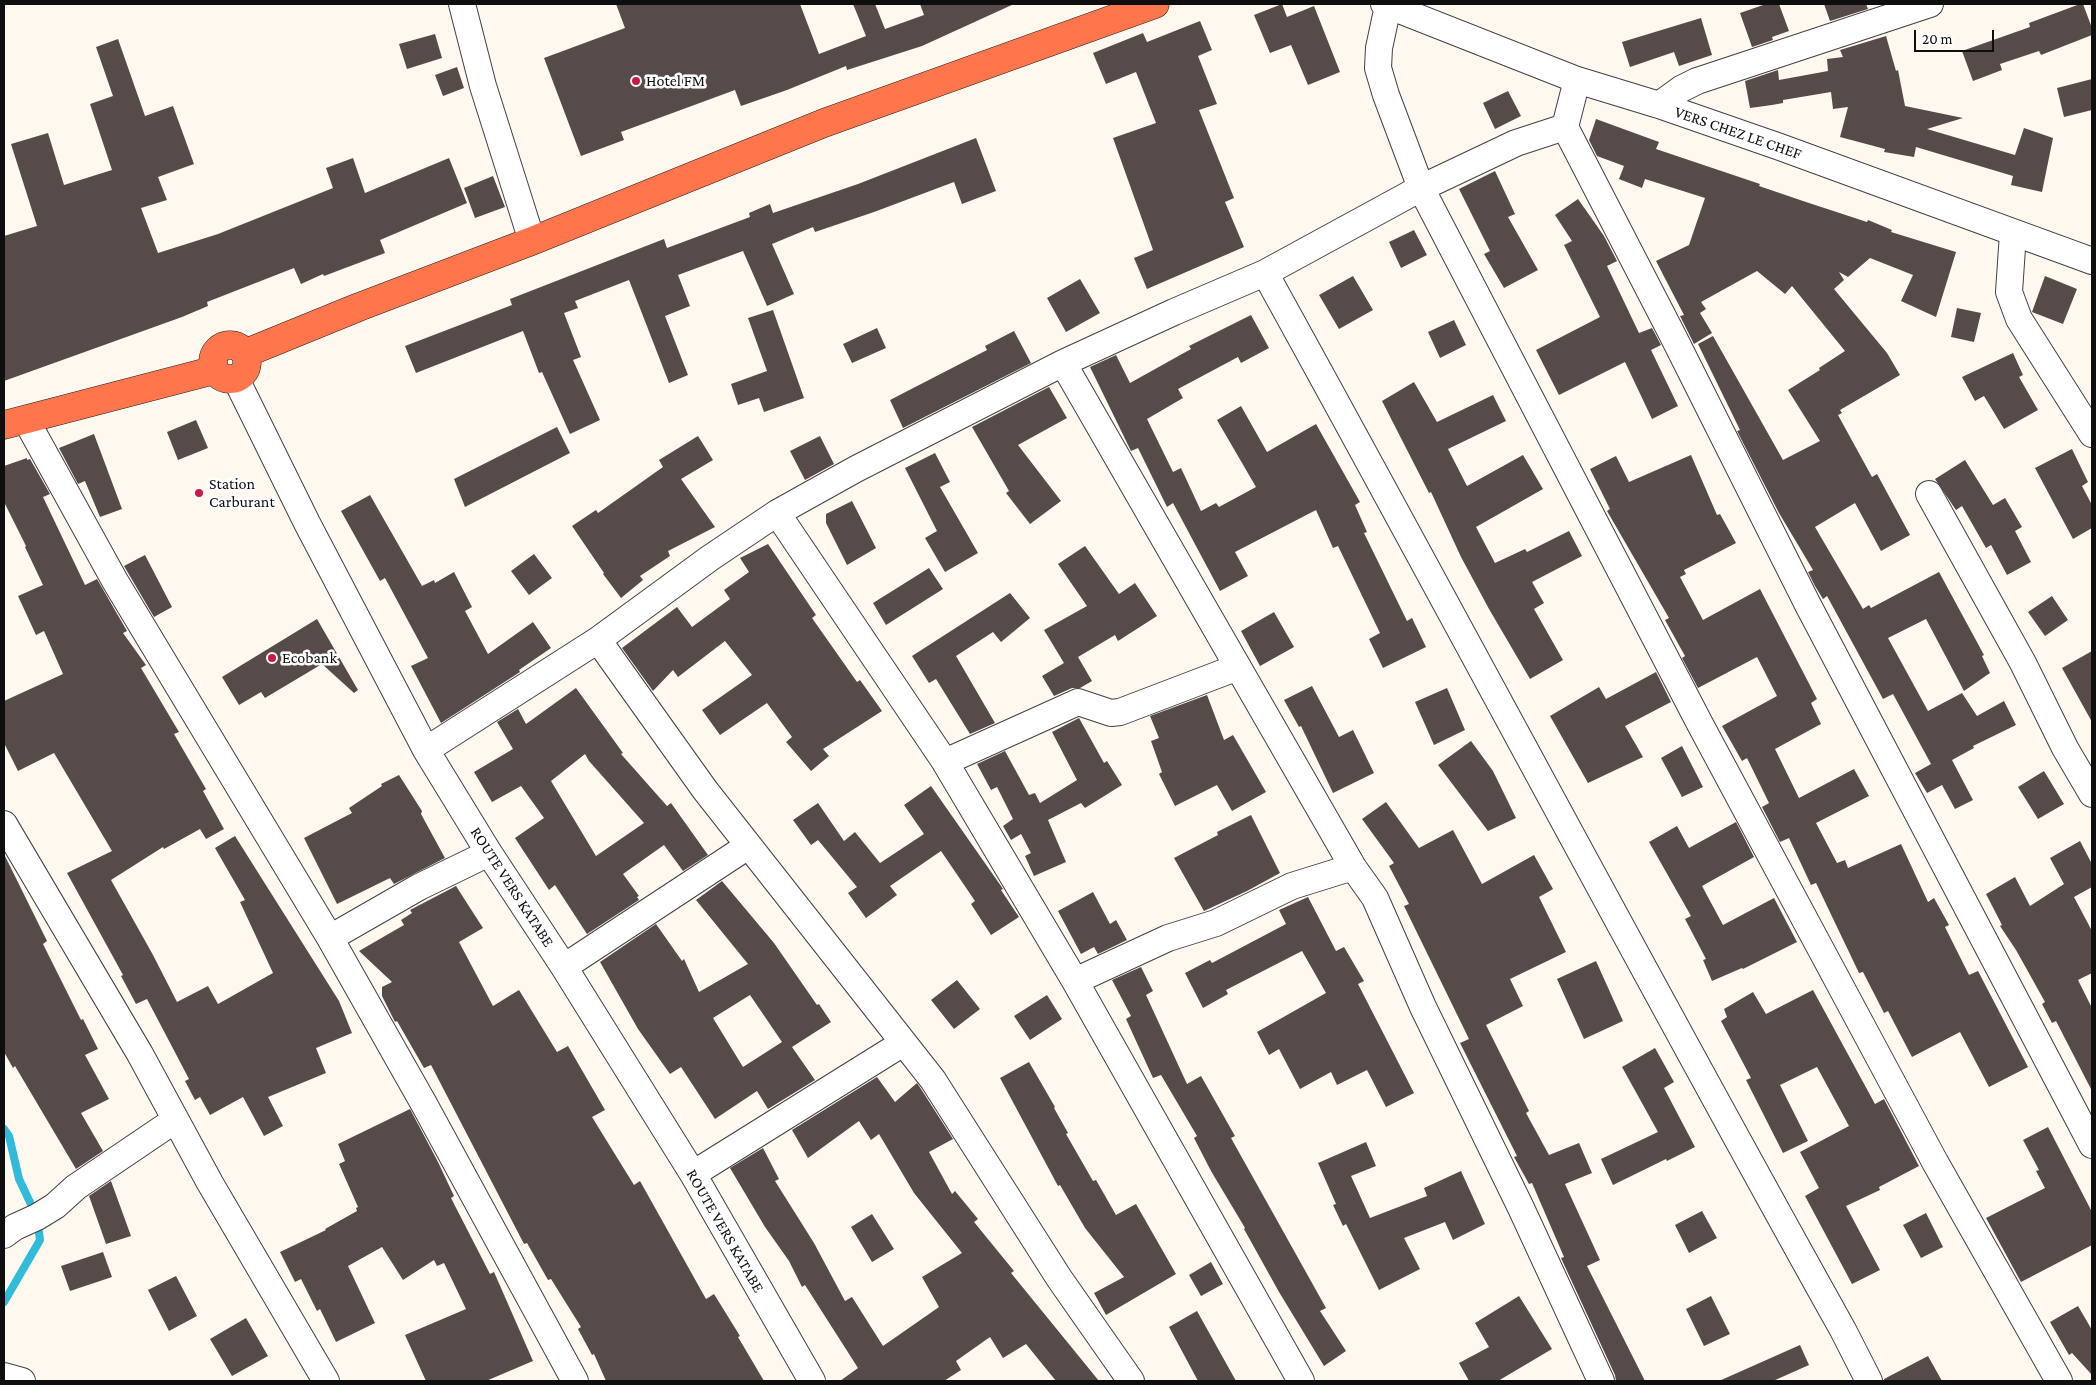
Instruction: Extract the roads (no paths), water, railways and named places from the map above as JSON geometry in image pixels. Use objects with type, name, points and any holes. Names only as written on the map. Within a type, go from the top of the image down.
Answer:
[{"type":"highway","points":[[15,422],[225,375],[212,358],[221,347],[235,345],[246,354],[359,307],[532,241],[824,123],[1155,4]]},
{"type":"street","points":[[462,4],[483,86],[532,241]]},
{"type":"street","points":[[1659,105],[1681,88],[1697,81],[1930,4]]},
{"type":"street","points":[[1386,5],[1379,48],[1378,68],[1386,95],[1421,188],[1700,724],[1935,1162],[2059,1381]]},
{"type":"street","name":"VERS CHEZ LE CHEF","points":[[1386,5],[1577,80],[1659,105],[2092,261]]},
{"type":"street","points":[[1577,80],[1565,127],[1673,336],[1808,605],[2092,1145]]},
{"type":"street","points":[[426,750],[598,640],[710,558],[777,513],[856,469],[1063,363],[1265,273],[1421,188],[1516,143],[1565,127]]},
{"type":"street","points":[[2013,233],[2010,292],[2019,319],[2092,434]]},
{"type":"street","points":[[1265,273],[1393,504],[1656,994],[1843,1330],[1869,1381]]},
{"type":"street","points":[[1063,363],[1353,867],[1375,898],[1423,1007],[1521,1208],[1601,1381]]},
{"type":"street","name":"ROUTE VERS KATABE","points":[[225,375],[306,522],[426,750],[489,853],[564,967],[693,1174],[812,1381]]},
{"type":"street","points":[[15,422],[115,581],[330,938],[424,1104],[575,1381]]},
{"type":"street","points":[[1929,494],[2023,663],[2065,748],[2092,794]]},
{"type":"street","points":[[777,513],[945,762],[1076,981],[1301,1381]]},
{"type":"street","points":[[598,640],[705,790],[933,1080],[1059,1278],[1131,1381]]},
{"type":"street","points":[[945,762],[1078,702],[1110,713],[1120,712],[1238,667]]},
{"type":"street","points":[[4,824],[140,1054],[320,1380]]},
{"type":"street","points":[[564,967],[748,846]]},
{"type":"street","points":[[330,938],[419,887],[489,853]]},
{"type":"street","points":[[1076,981],[1168,938],[1216,923],[1292,886],[1353,867]]},
{"type":"street","points":[[693,1174],[903,1043]]},
{"type":"street","points":[[4,1235],[15,1227],[55,1206],[76,1186],[176,1120]]},
{"type":"street","points":[[4,1376],[22,1381]]},
{"type":"waterway","points":[[4,1129],[9,1136],[19,1179],[37,1217],[40,1240],[4,1302]]},
{"type":"place","name":"Hotel FM","points":[[636,81]]},
{"type":"place","name":"Station Carburant","points":[[199,493]]},
{"type":"place","name":"Ecobank","points":[[272,658]]}]
